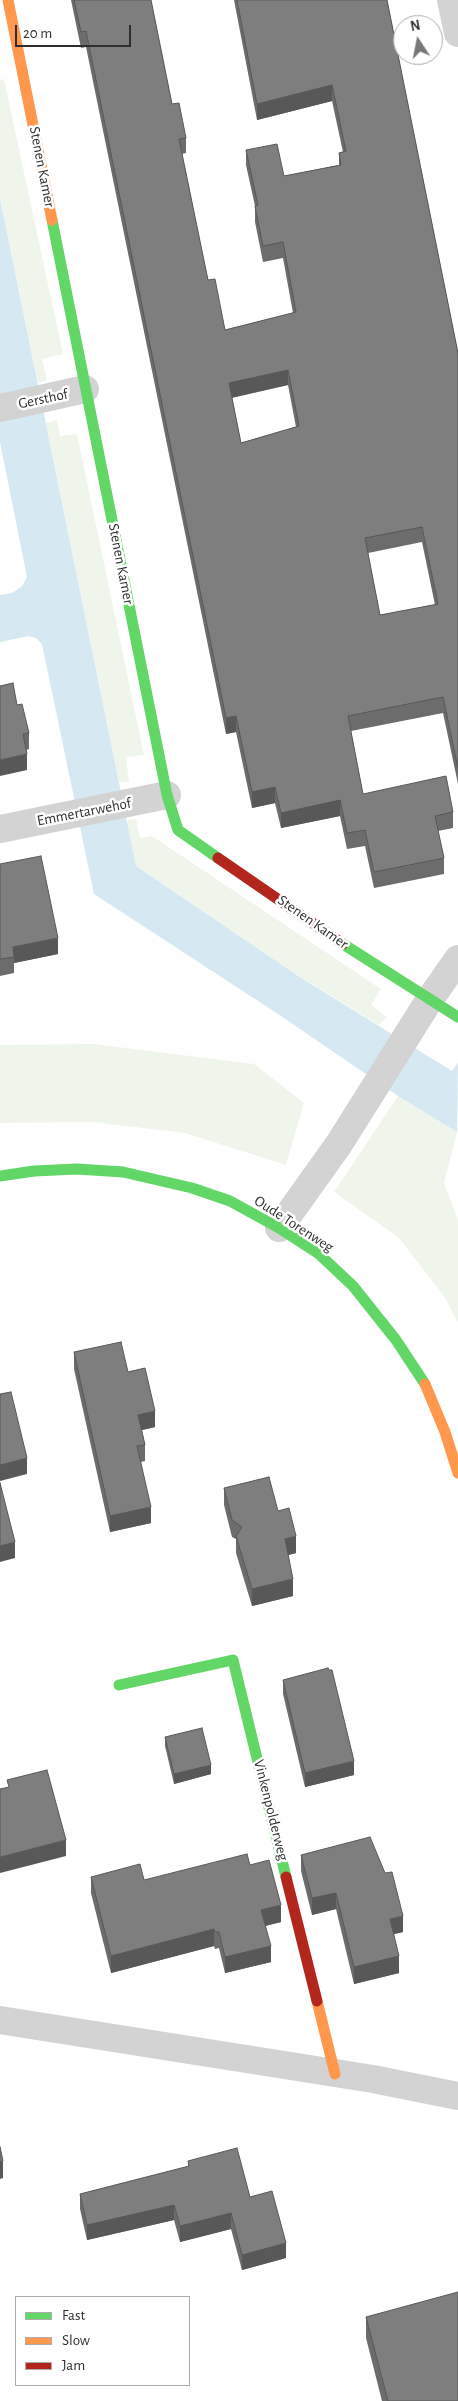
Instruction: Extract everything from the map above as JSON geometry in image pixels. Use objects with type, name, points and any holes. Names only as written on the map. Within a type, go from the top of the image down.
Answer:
[{"type":"street","name":"Stenen Kamer","points":[[8,0],[8,38],[85,389],[167,795],[178,830],[362,957],[458,1017]]},
{"type":"street","points":[[451,0],[458,33]]},
{"type":"street","name":"Gersthof","points":[[0,408],[85,389]]},
{"type":"street","name":"Emmertarwehof","points":[[0,828],[167,795]]},
{"type":"street","points":[[279,1228],[328,1160],[430,999],[458,959]]},
{"type":"street","name":"Oude Torenweg","points":[[0,1176],[34,1171],[77,1169],[123,1172],[192,1188],[230,1201],[279,1228],[319,1254],[353,1286],[396,1340],[426,1386],[445,1432],[458,1473]]},
{"type":"street","name":"Vinkenpolderweg","points":[[119,1685],[233,1660],[335,2074]]},
{"type":"street","points":[[0,2020],[335,2074],[458,2096]]},
{"type":"shaded area","points":[[4,79],[63,354],[42,359],[47,380],[38,383],[0,198],[0,80]]},
{"type":"shaded area","points":[[57,420],[60,436],[77,434],[144,755],[126,757],[129,782],[119,782],[46,423]]},
{"type":"shaded area","points":[[136,819],[140,838],[152,836],[381,989],[371,1005],[387,1017],[379,1025],[299,976],[136,866],[126,821]]},
{"type":"shaded area","points":[[94,1044],[254,1064],[304,1103],[286,1165],[185,1133],[93,1122],[0,1123],[0,1045]]},
{"type":"shaded area","points":[[398,1096],[457,1132],[444,1183],[458,1220],[458,1323],[444,1296],[398,1237],[334,1192]]},
{"type":"water","points":[[0,198],[136,866],[303,979],[452,1071],[458,1063],[457,1132],[398,1096],[278,1014],[94,894],[42,644],[36,638],[29,636],[0,642],[0,595],[12,593],[22,586],[27,577],[0,442]]},
{"type":"building","points":[[74,0],[151,0],[172,104],[179,103],[186,138],[179,139],[208,280],[215,279],[225,330],[296,312],[283,242],[263,246],[255,206],[258,205],[246,150],[277,144],[284,176],[341,165],[339,153],[346,151],[332,85],[257,104],[237,0],[387,0],[393,30],[393,65],[400,65],[458,353],[458,768],[443,697],[348,716],[363,794],[446,776],[453,812],[435,816],[444,858],[374,872],[365,830],[347,833],[340,800],[281,813],[275,787],[252,792],[236,716],[226,718],[86,31],[81,32]],"holes":[[[288,370],[299,426],[241,443],[229,383]],[[422,527],[438,604],[380,615],[365,538]]]},
{"type":"building","points":[[13,683],[17,705],[22,704],[29,733],[23,734],[27,754],[0,760],[0,686]]},
{"type":"building","points":[[41,856],[58,938],[13,947],[14,957],[0,959],[0,864]]},
{"type":"building","points":[[121,1342],[128,1372],[145,1368],[155,1411],[138,1415],[145,1445],[137,1446],[151,1507],[110,1516],[74,1352]]},
{"type":"building","points":[[11,1392],[27,1458],[0,1465],[0,1394]]},
{"type":"building","points":[[269,1477],[278,1511],[289,1508],[296,1536],[285,1539],[293,1579],[252,1589],[236,1536],[242,1527],[232,1520],[224,1488]]},
{"type":"building","points":[[0,1483],[15,1542],[0,1546]]},
{"type":"building","points":[[328,1668],[332,1670],[354,1761],[305,1773],[283,1680]]},
{"type":"building","points":[[202,1728],[211,1765],[174,1774],[165,1737]]},
{"type":"building","points":[[47,1770],[66,1840],[0,1857],[0,1789],[9,1787],[7,1780]]},
{"type":"building","points":[[370,1837],[385,1873],[392,1872],[403,1916],[390,1919],[399,1956],[354,1967],[336,1893],[312,1898],[301,1855]]},
{"type":"building","points":[[247,1854],[250,1865],[269,1860],[281,1905],[261,1910],[271,1946],[225,1957],[219,1932],[215,1932],[214,1929],[111,1956],[91,1877],[140,1864],[144,1880]]},
{"type":"building","points":[[0,2147],[3,2161],[0,2162]]},
{"type":"building","points":[[237,2148],[250,2197],[272,2191],[286,2243],[242,2255],[231,2213],[180,2226],[174,2205],[87,2225],[80,2194],[189,2166],[188,2161]]},
{"type":"building","points":[[458,2292],[458,2401],[388,2401],[366,2317]]},
{"type":"traffic: fast","points":[[52,220],[167,795],[178,830],[218,858]]},
{"type":"traffic: fast","points":[[343,944],[458,1017]]},
{"type":"traffic: fast","points":[[0,1176],[34,1171],[77,1169],[123,1172],[192,1188],[230,1201],[279,1228],[319,1254],[353,1286],[396,1340],[425,1384]]},
{"type":"traffic: fast","points":[[119,1685],[233,1660],[286,1877]]},
{"type":"traffic: slow","points":[[8,0],[52,220]]},
{"type":"traffic: slow","points":[[425,1384],[445,1432],[458,1473]]},
{"type":"traffic: slow","points":[[317,2001],[335,2074]]},
{"type":"traffic: jam","points":[[218,858],[343,944]]},
{"type":"traffic: jam","points":[[286,1877],[317,2001]]}]
